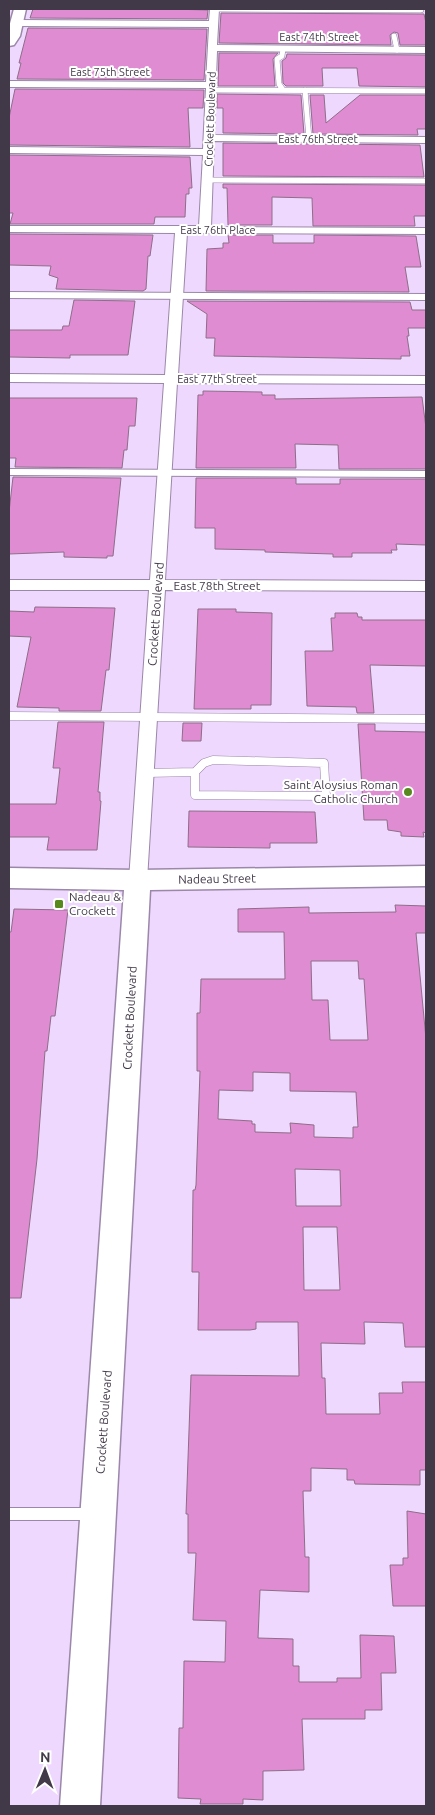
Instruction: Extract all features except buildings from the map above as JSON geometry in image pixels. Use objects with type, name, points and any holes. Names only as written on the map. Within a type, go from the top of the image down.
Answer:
[{"type":"street","points":[[9,42],[13,36],[20,9]]},
{"type":"street","name":"Crockett Boulevard","points":[[205,230],[214,9]]},
{"type":"street","points":[[17,23],[214,24]]},
{"type":"street","name":"East 74th Street","points":[[212,48],[426,50]]},
{"type":"street","name":"East 75th Street","points":[[9,84],[210,88]]},
{"type":"street","name":"East 76th Street","points":[[209,138],[426,140]]},
{"type":"street","points":[[9,150],[209,152]]},
{"type":"street","name":"East 76th Place","points":[[9,229],[426,231]]},
{"type":"street","name":"Crockett Boulevard","points":[[80,1806],[170,378],[181,230]]},
{"type":"street","name":"East 77th Street","points":[[9,378],[426,380]]},
{"type":"street","name":"East 78th Street","points":[[9,585],[426,586]]},
{"type":"street","name":"Nadeau Street","points":[[9,878],[138,880],[426,876]]},
{"type":"lane","points":[[214,9],[421,10]]},
{"type":"lane","points":[[394,36],[397,50]]},
{"type":"lane","points":[[283,49],[282,56],[277,60],[279,84],[283,90]]},
{"type":"lane","points":[[210,88],[426,91]]},
{"type":"lane","points":[[305,90],[309,139]]},
{"type":"lane","points":[[208,180],[426,181]]},
{"type":"lane","points":[[9,295],[426,297]]},
{"type":"lane","points":[[9,472],[426,474]]},
{"type":"lane","points":[[9,716],[426,718]]},
{"type":"lane","points":[[146,773],[195,772],[204,763],[213,760],[324,762],[326,796],[195,795],[195,772]]},
{"type":"lane","points":[[9,1514],[98,1514]]},
{"type":"place","name":"Saint Aloysius Roman Catholic Church","points":[[408,792]]},
{"type":"place","name":"Nadeau & Crockett","points":[[59,904]]}]
